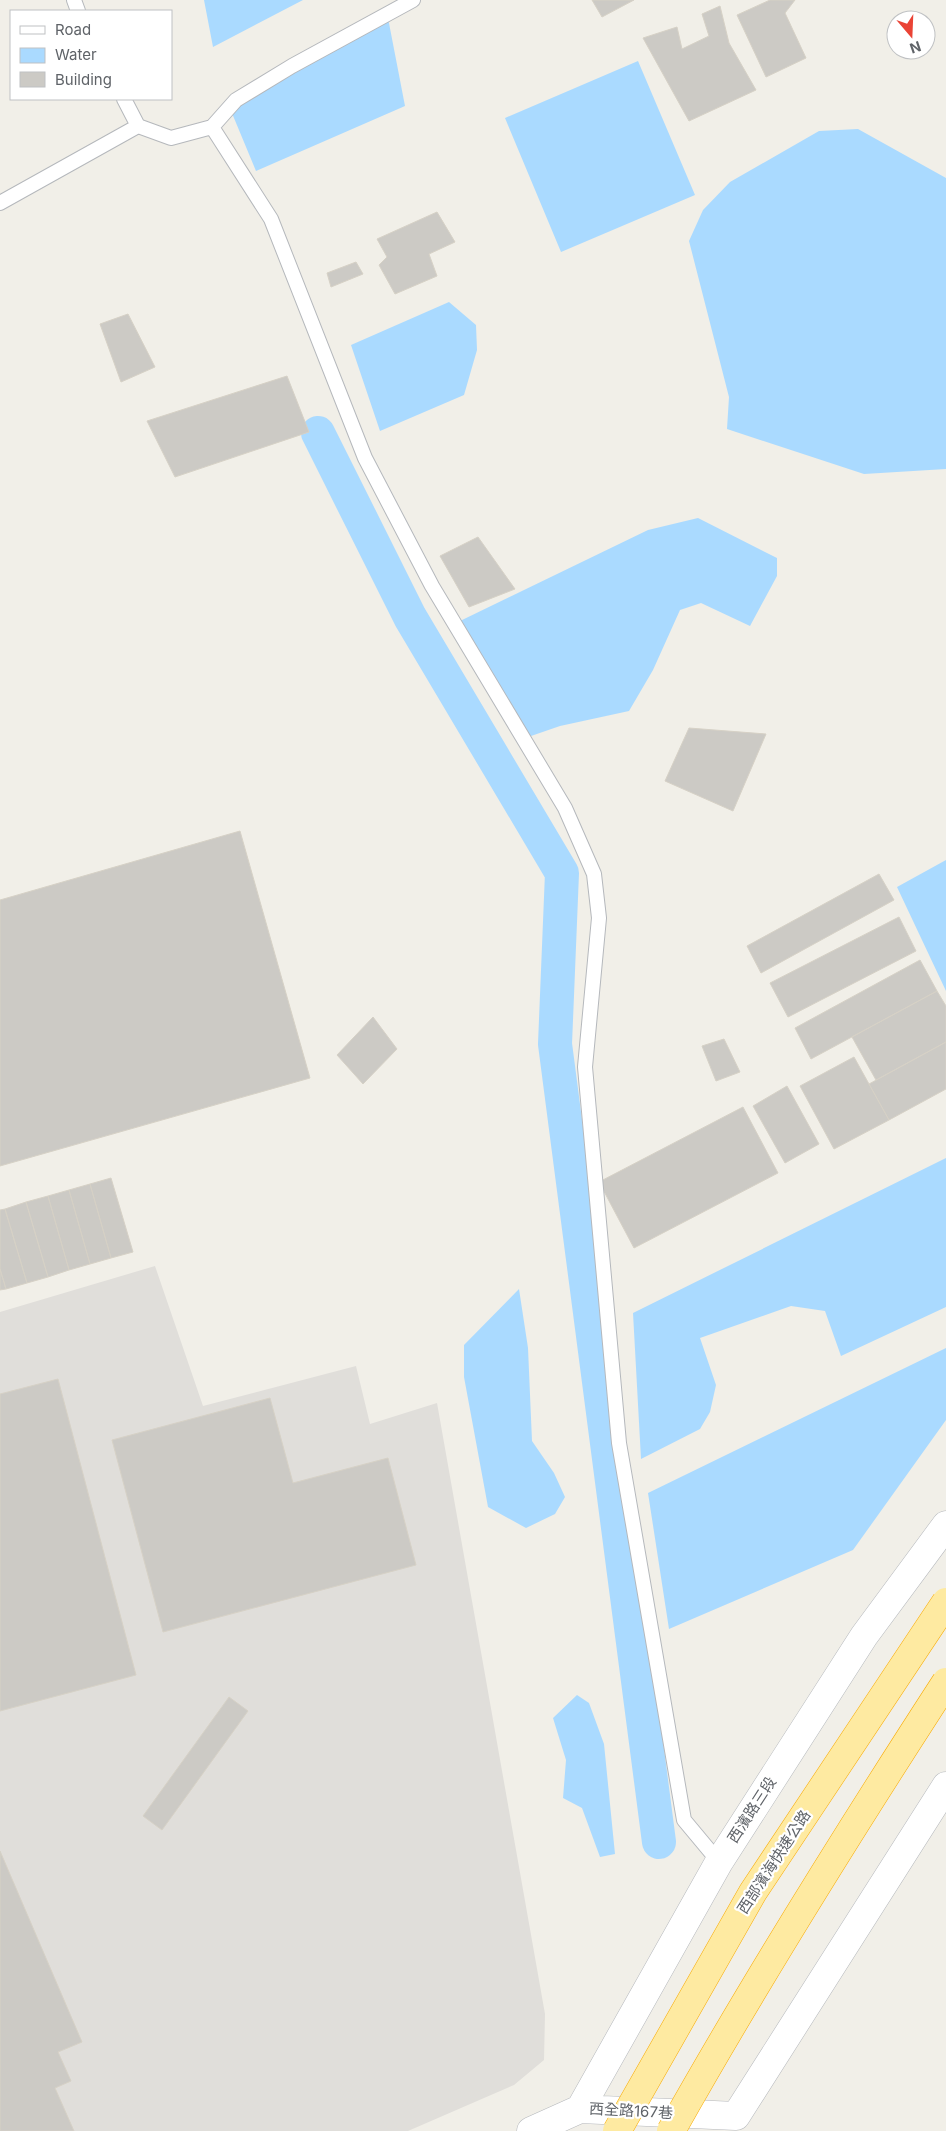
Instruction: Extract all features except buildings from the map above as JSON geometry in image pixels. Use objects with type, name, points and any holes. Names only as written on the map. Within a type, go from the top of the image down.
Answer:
[{"type":"highway","name":"西部濱海快速公路","points":[[617,2131],[753,1892],[946,1602]]},
{"type":"highway","points":[[671,2131],[732,2022],[845,1837],[946,1682]]},
{"type":"street","name":"西濱路三段","points":[[580,2109],[719,1862],[864,1636],[946,1525]]},
{"type":"street","name":"西全路167巷","points":[[531,2131],[580,2109],[736,2116],[946,1786]]},
{"type":"lane","points":[[125,100],[138,126],[171,138],[212,126],[236,100],[292,66],[413,0]]},
{"type":"lane","points":[[0,203],[138,126]]},
{"type":"lane","points":[[212,126],[271,219],[370,466],[432,586],[565,808],[594,874],[599,918],[585,1067],[619,1443],[684,1820],[719,1862]]},
{"type":"shaded area","points":[[155,1266],[203,1406],[356,1366],[370,1424],[437,1403],[545,2014],[544,2060],[514,2085],[408,2131],[0,2131],[0,1312]]},
{"type":"water","points":[[204,0],[303,0],[213,47]]},
{"type":"water","points":[[388,18],[405,106],[256,171],[229,106]]},
{"type":"water","points":[[638,61],[695,195],[561,252],[505,118]]},
{"type":"water","points":[[858,129],[946,178],[946,469],[864,474],[727,429],[729,397],[689,241],[703,210],[730,182],[819,131]]},
{"type":"water","points":[[449,302],[476,325],[477,350],[464,395],[380,431],[351,345]]},
{"type":"water","points":[[698,518],[777,558],[777,576],[750,626],[701,603],[680,610],[653,670],[629,711],[560,726],[531,736],[512,721],[460,621],[648,530]]},
{"type":"water","points":[[946,860],[946,991],[897,887]]},
{"type":"water","points":[[946,1158],[946,1307],[841,1356],[825,1311],[791,1306],[700,1338],[716,1385],[710,1412],[700,1429],[641,1459],[633,1313]]},
{"type":"water","points":[[519,1289],[528,1348],[532,1441],[554,1473],[565,1497],[555,1514],[526,1528],[488,1507],[464,1377],[464,1345]]},
{"type":"water","points":[[946,1348],[946,1420],[853,1550],[669,1629],[648,1493]]},
{"type":"water","points":[[577,1695],[589,1703],[604,1744],[615,1854],[600,1857],[582,1808],[563,1798],[566,1760],[553,1718]]},
{"type":"waterway","points":[[318,433],[410,617],[562,873],[555,1044],[659,1842]]}]
